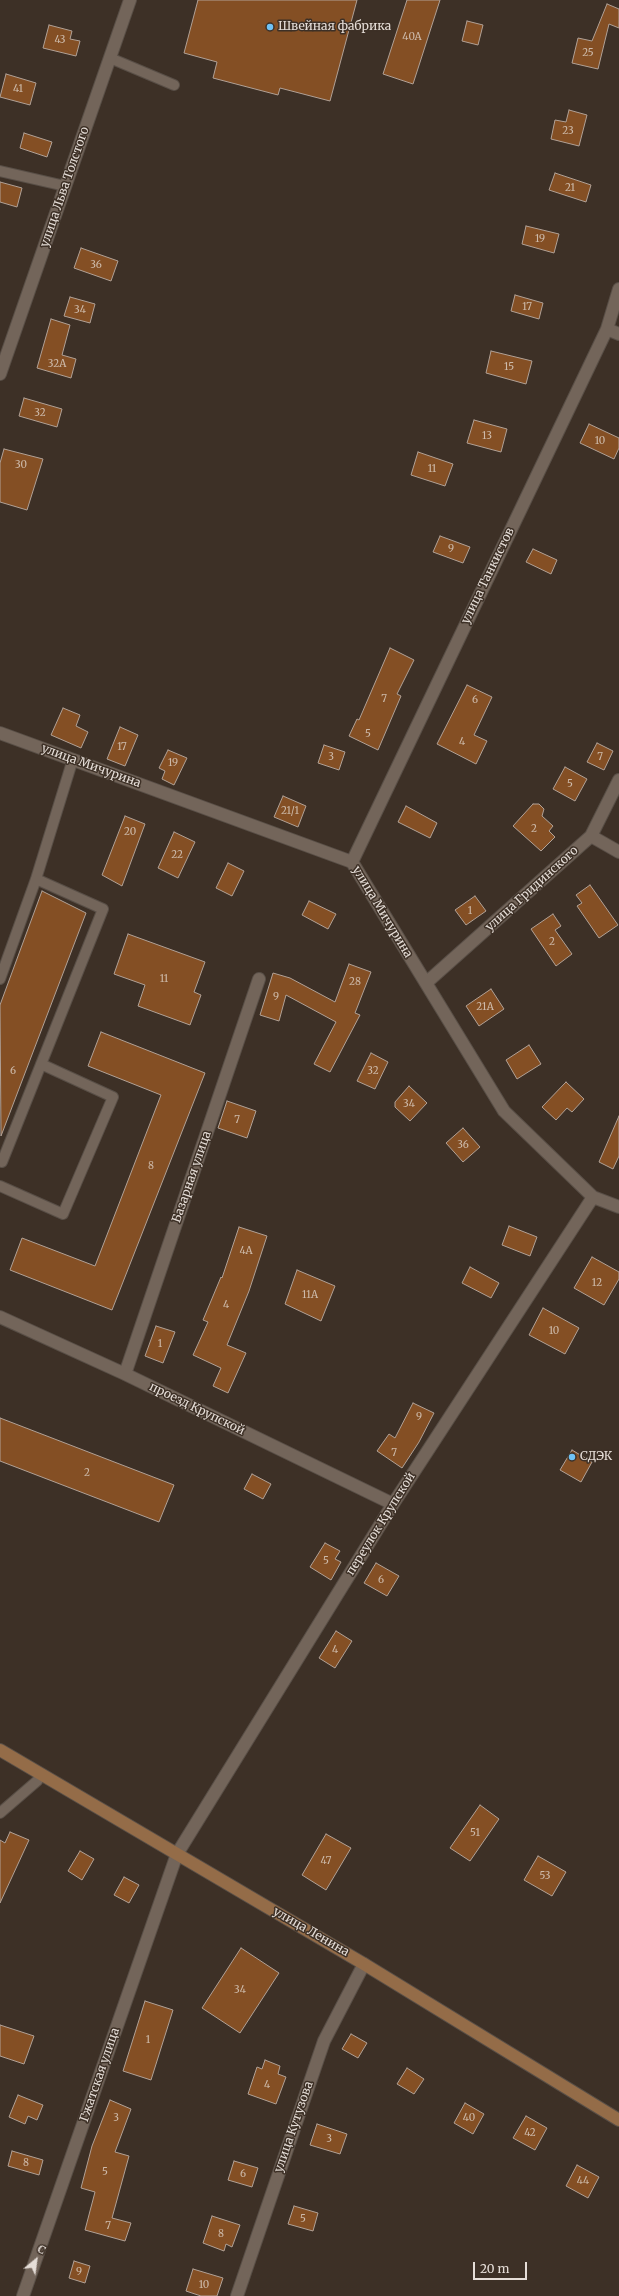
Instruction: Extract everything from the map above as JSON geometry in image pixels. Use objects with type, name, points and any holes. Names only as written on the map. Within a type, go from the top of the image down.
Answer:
[{"type":"main road","name":"улица Ленина","points":[[0,1750],[364,1964],[619,2120]]},
{"type":"street","name":"улица Льва Толстого","points":[[0,374],[130,0]]},
{"type":"street","name":"улица Танкистов","points":[[352,862],[607,329],[619,289]]},
{"type":"street","points":[[607,329],[619,334]]},
{"type":"street","name":"улица Мичурина","points":[[0,733],[352,862],[504,1111],[592,1197],[619,1207]]},
{"type":"street","name":"улица Гридинского","points":[[426,983],[591,836],[619,780]]},
{"type":"street","points":[[591,836],[619,852]]},
{"type":"street","name":"Базарная улица","points":[[125,1374],[259,979]]},
{"type":"street","name":"переулок Крупской","points":[[177,1854],[393,1504],[592,1197]]},
{"type":"street","name":"проезд Крупской","points":[[0,1318],[125,1374],[393,1504]]},
{"type":"street","name":"Гжатская улица","points":[[23,2296],[177,1854]]},
{"type":"street","name":"улица Кутузова","points":[[237,2296],[324,2041],[364,1964]]},
{"type":"lane","points":[[110,58],[174,85]]},
{"type":"lane","points":[[0,171],[66,186]]},
{"type":"lane","points":[[0,979],[36,879],[73,759]]},
{"type":"lane","points":[[1,1163],[103,909],[36,879]]},
{"type":"lane","points":[[0,1186],[63,1214],[114,1097],[41,1064]]},
{"type":"lane","points":[[0,1813],[37,1781],[42,1774]]},
{"type":"building","name":"Швейная фабрика","points":[[198,0],[357,0],[330,101],[280,88],[278,95],[213,78],[217,62],[184,53]]},
{"type":"building","points":[[407,0],[440,0],[413,84],[383,74]]},
{"type":"building","points":[[607,4],[619,9],[619,28],[609,24],[598,69],[572,63],[578,38],[592,41]]},
{"type":"building","points":[[467,21],[483,25],[478,45],[462,41]]},
{"type":"building","points":[[49,25],[72,31],[70,39],[80,41],[76,56],[43,48]]},
{"type":"building","points":[[6,74],[36,83],[30,105],[0,97]]},
{"type":"building","points":[[569,110],[587,115],[579,146],[551,139],[555,120],[566,122]]},
{"type":"building","points":[[24,133],[52,142],[47,157],[20,148]]},
{"type":"building","points":[[555,173],[591,185],[586,202],[549,190]]},
{"type":"building","points":[[0,182],[22,188],[17,207],[0,202]]},
{"type":"building","points":[[526,226],[559,234],[554,253],[522,244]]},
{"type":"building","points":[[81,248],[118,261],[111,281],[74,268]]},
{"type":"building","points":[[515,295],[543,303],[539,319],[511,311]]},
{"type":"building","points":[[70,297],[95,304],[90,323],[64,316]]},
{"type":"building","points":[[51,319],[70,325],[62,355],[76,359],[71,378],[37,368]]},
{"type":"building","points":[[491,351],[532,361],[526,384],[486,373]]},
{"type":"building","points":[[24,398],[62,409],[57,427],[19,416]]},
{"type":"building","points":[[474,420],[507,429],[501,452],[467,443]]},
{"type":"building","points":[[589,424],[619,438],[619,448],[614,459],[580,443]]},
{"type":"building","points":[[4,449],[43,459],[27,510],[0,502],[0,463]]},
{"type":"building","points":[[418,452],[453,464],[445,486],[411,475]]},
{"type":"building","points":[[440,536],[470,547],[463,563],[433,552]]},
{"type":"building","points":[[533,549],[557,560],[551,574],[526,562]]},
{"type":"building","points":[[390,648],[414,660],[397,694],[401,696],[378,750],[349,736],[357,719],[359,720]]},
{"type":"building","points":[[467,685],[492,697],[474,735],[487,741],[476,764],[437,744]]},
{"type":"building","points":[[63,708],[80,715],[76,726],[88,732],[81,748],[51,735]]},
{"type":"building","points":[[120,727],[138,735],[125,766],[107,759]]},
{"type":"building","points":[[597,743],[613,751],[604,770],[587,762]]},
{"type":"building","points":[[324,745],[345,752],[339,770],[318,763]]},
{"type":"building","points":[[168,750],[187,758],[174,785],[162,779],[165,771],[159,768]]},
{"type":"building","points":[[565,767],[587,779],[575,801],[553,789]]},
{"type":"building","points":[[283,796],[306,806],[298,827],[274,817]]},
{"type":"building","points":[[533,804],[539,804],[544,809],[542,816],[553,826],[549,831],[555,837],[541,851],[513,826]]},
{"type":"building","points":[[406,806],[437,823],[430,838],[398,822]]},
{"type":"building","points":[[125,816],[145,824],[122,886],[102,875]]},
{"type":"building","points":[[174,832],[195,842],[178,878],[158,868]]},
{"type":"building","points":[[228,863],[244,871],[232,896],[216,888]]},
{"type":"building","points":[[590,885],[618,925],[599,938],[577,906],[582,903],[576,895]]},
{"type":"building","points":[[42,891],[86,913],[1,1136],[0,1005]]},
{"type":"building","points":[[475,896],[486,911],[466,925],[455,910]]},
{"type":"building","points":[[309,901],[336,914],[328,929],[302,915]]},
{"type":"building","points":[[553,914],[561,926],[555,930],[572,954],[556,966],[531,929]]},
{"type":"building","points":[[128,934],[205,962],[194,992],[201,995],[190,1025],[138,1006],[145,985],[114,974]]},
{"type":"building","points":[[349,964],[371,972],[355,1013],[360,1015],[330,1072],[314,1064],[336,1022],[286,995],[279,1021],[260,1015],[273,973],[290,978],[335,1002]]},
{"type":"building","points":[[491,989],[504,1009],[479,1026],[466,1006]]},
{"type":"building","points":[[101,1032],[205,1073],[112,1310],[10,1270],[22,1238],[95,1266],[161,1095],[88,1066]]},
{"type":"building","points":[[529,1045],[541,1064],[517,1079],[506,1060]]},
{"type":"building","points":[[371,1053],[388,1062],[375,1089],[357,1081]]},
{"type":"building","points":[[566,1082],[584,1099],[572,1112],[567,1108],[556,1120],[542,1107]]},
{"type":"building","points":[[409,1086],[427,1103],[410,1121],[395,1107],[395,1102]]},
{"type":"building","points":[[227,1101],[256,1111],[247,1138],[218,1128]]},
{"type":"building","points":[[619,1116],[619,1156],[613,1169],[599,1162]]},
{"type":"building","points":[[463,1128],[480,1147],[463,1162],[446,1143]]},
{"type":"building","points":[[509,1226],[537,1237],[530,1256],[502,1245]]},
{"type":"building","points":[[239,1227],[267,1236],[249,1291],[227,1345],[246,1353],[228,1393],[213,1386],[221,1368],[193,1355],[208,1322],[203,1320],[221,1277],[222,1278]]},
{"type":"building","points":[[592,1257],[619,1272],[619,1279],[604,1305],[574,1288]]},
{"type":"building","points":[[470,1267],[499,1283],[491,1298],[462,1283]]},
{"type":"building","points":[[297,1270],[335,1286],[321,1321],[285,1304]]},
{"type":"building","points":[[543,1308],[579,1328],[565,1354],[529,1335]]},
{"type":"building","points":[[156,1326],[175,1332],[163,1363],[145,1356]]},
{"type":"building","points":[[413,1403],[434,1413],[419,1442],[402,1468],[377,1451],[389,1434],[395,1438]]},
{"type":"building","points":[[0,1418],[174,1485],[159,1522],[0,1461]]},
{"type":"building","points":[[572,1450],[592,1462],[581,1482],[560,1470]]},
{"type":"building","points":[[252,1474],[271,1484],[263,1499],[244,1489]]},
{"type":"building","points":[[325,1543],[340,1551],[335,1559],[341,1562],[331,1580],[310,1567]]},
{"type":"building","points":[[376,1563],[399,1576],[387,1596],[364,1583]]},
{"type":"building","points":[[336,1631],[352,1641],[335,1668],[319,1658]]},
{"type":"building","points":[[480,1805],[499,1819],[470,1861],[450,1848]]},
{"type":"building","points":[[10,1832],[29,1840],[0,1903],[0,1840],[5,1843]]},
{"type":"building","points":[[326,1834],[351,1848],[326,1890],[302,1875]]},
{"type":"building","points":[[80,1851],[94,1859],[82,1880],[68,1871]]},
{"type":"building","points":[[538,1856],[566,1872],[552,1896],[524,1880]]},
{"type":"building","points":[[124,1877],[139,1885],[129,1903],[114,1895]]},
{"type":"building","points":[[241,1948],[279,1973],[240,2033],[202,2008]]},
{"type":"building","points":[[145,2001],[173,2010],[151,2080],[123,2071]]},
{"type":"building","points":[[0,2025],[34,2036],[24,2064],[0,2056]]},
{"type":"building","points":[[351,2034],[367,2043],[358,2058],[342,2049]]},
{"type":"building","points":[[265,2060],[280,2066],[278,2074],[286,2077],[276,2104],[248,2094],[257,2067],[262,2069]]},
{"type":"building","points":[[407,2068],[424,2079],[414,2094],[397,2084]]},
{"type":"building","points":[[18,2095],[43,2105],[37,2120],[28,2116],[25,2124],[9,2117]]},
{"type":"building","points":[[110,2100],[131,2109],[115,2152],[129,2156],[112,2218],[131,2223],[125,2241],[85,2230],[95,2192],[81,2188],[92,2146]]},
{"type":"building","points":[[465,2103],[484,2114],[473,2134],[454,2123]]},
{"type":"building","points":[[526,2116],[547,2128],[535,2150],[513,2138]]},
{"type":"building","points":[[317,2124],[347,2134],[340,2154],[310,2145]]},
{"type":"building","points":[[12,2151],[43,2160],[39,2175],[8,2166]]},
{"type":"building","points":[[234,2161],[258,2168],[252,2187],[228,2180]]},
{"type":"building","points":[[577,2165],[599,2177],[588,2198],[566,2186]]},
{"type":"building","points":[[294,2206],[318,2213],[313,2231],[288,2224]]},
{"type":"building","points":[[212,2216],[240,2225],[232,2247],[226,2244],[224,2251],[203,2243]]},
{"type":"building","points":[[74,2261],[90,2266],[85,2283],[69,2278]]},
{"type":"building","points":[[193,2269],[223,2278],[217,2296],[201,2296],[186,2291]]},
{"type":"place","name":"Швейная фабрика","points":[[270,27]]},
{"type":"place","name":"СДЭК","points":[[572,1457]]}]
